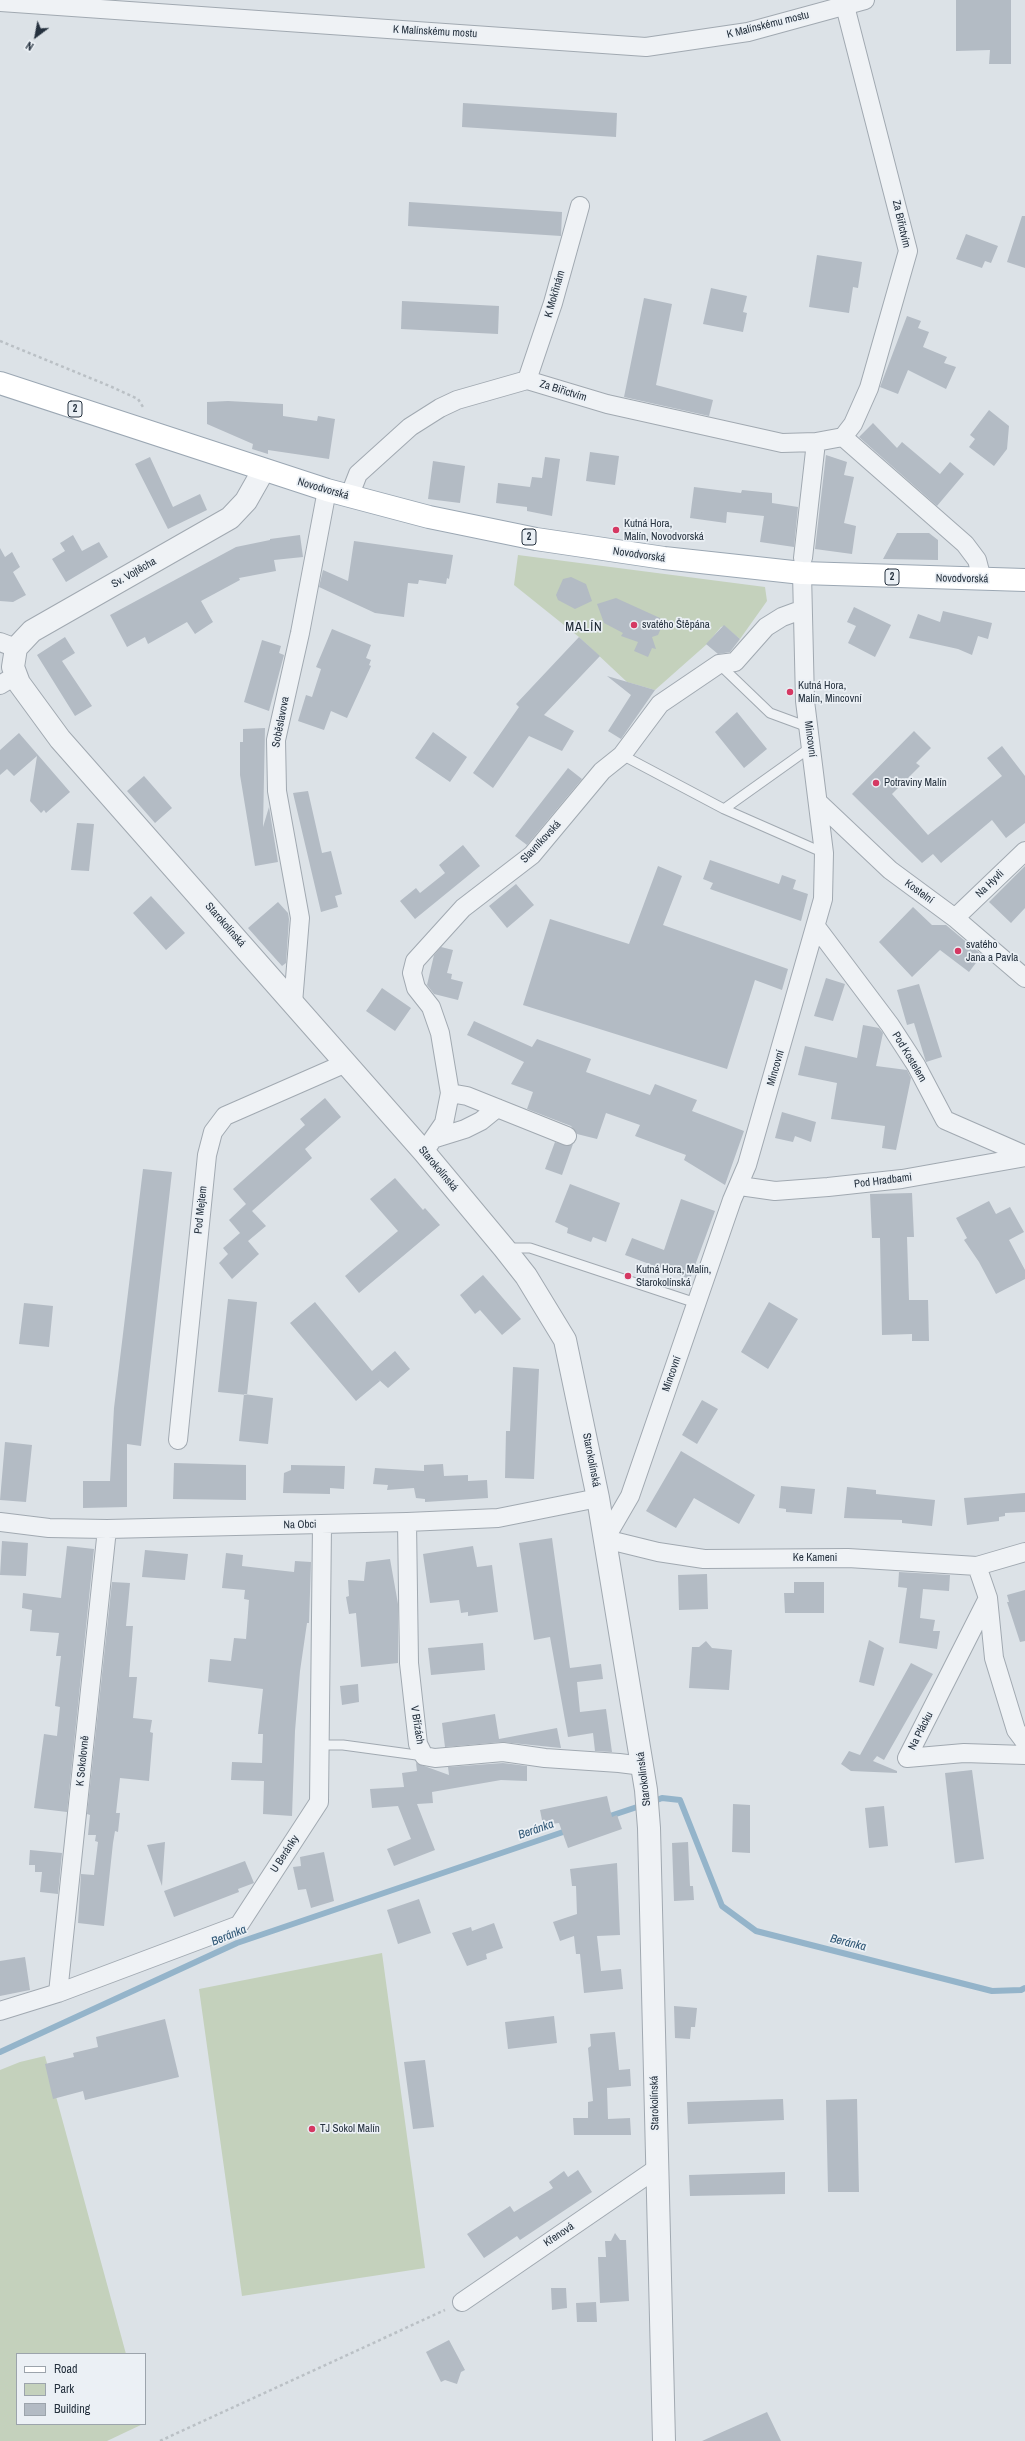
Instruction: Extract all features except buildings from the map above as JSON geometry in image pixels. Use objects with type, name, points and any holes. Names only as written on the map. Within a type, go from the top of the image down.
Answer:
[{"type":"main road","name":"2","points":[[0,383],[263,471]]},
{"type":"main road","name":"Novodvorská","points":[[263,471],[349,497],[429,517],[570,545],[679,560],[803,566],[982,579],[1025,580]]},
{"type":"street","name":"K Malínskému mostu","points":[[0,2],[646,47],[748,32],[865,0]]},
{"type":"street","name":"Za Biřictvím","points":[[349,497],[358,474],[410,427],[440,408],[457,400],[527,380],[607,404],[782,442],[816,442],[843,437],[853,424],[869,388],[908,251],[845,6]]},
{"type":"street","name":"K Mokřinám","points":[[527,380],[553,303],[580,206]]},
{"type":"street","points":[[843,437],[965,544],[977,560],[982,579]]},
{"type":"street","points":[[803,566],[816,442]]},
{"type":"street","name":"Sv. Vojtěcha","points":[[8,681],[13,662],[8,645],[230,518],[246,501],[263,471]]},
{"type":"street","name":"Soběslavova","points":[[293,1003],[300,918],[277,791],[276,740],[300,634],[327,490]]},
{"type":"street","name":"Mincovní","points":[[604,1539],[630,1496],[732,1200],[740,1186],[817,928],[823,899],[824,853],[808,727],[801,610],[803,566]]},
{"type":"street","name":"Slavníkovská","points":[[430,1145],[444,1123],[450,1093],[440,1033],[431,1007],[416,988],[412,972],[415,961],[463,908],[532,855],[602,771],[622,755],[660,704],[718,664],[735,662],[766,627],[782,617],[801,610]]},
{"type":"street","name":"Starokolínská","points":[[8,681],[30,700],[60,739],[346,1063],[430,1145],[526,1276],[565,1340],[598,1498],[644,1766],[648,1817],[664,2441]]},
{"type":"street","name":"Kostelní","points":[[818,802],[890,870],[955,918],[1025,978]]},
{"type":"street","name":"Na Hyvli","points":[[955,918],[1025,851]]},
{"type":"street","name":"Pod Kostelem","points":[[817,928],[890,1025],[916,1065],[945,1120],[1025,1156]]},
{"type":"street","name":"Pod Mejtem","points":[[178,1440],[207,1156],[213,1132],[225,1116],[346,1063]]},
{"type":"street","points":[[450,1093],[467,1096],[567,1136]]},
{"type":"street","points":[[430,1145],[481,1121],[497,1108]]},
{"type":"street","name":"Pod Hradbami","points":[[740,1186],[775,1190],[843,1186],[902,1179],[1025,1156]]},
{"type":"street","name":"Na Obci","points":[[0,1522],[49,1528],[107,1529],[407,1522],[498,1518],[598,1498]]},
{"type":"street","name":"V Břízách","points":[[407,1522],[409,1663],[418,1744],[424,1756],[435,1758],[503,1752],[545,1758],[619,1762],[644,1766]]},
{"type":"street","name":"U Beránky","points":[[0,2011],[58,1993],[239,1925],[319,1802],[322,1525]]},
{"type":"street","name":"K Sokolovně","points":[[58,1993],[107,1529]]},
{"type":"street","name":"Ke Kameni","points":[[604,1539],[658,1552],[704,1558],[848,1558],[976,1566],[1025,1552]]},
{"type":"street","points":[[976,1566],[988,1598],[994,1658],[1016,1730],[1025,1742]]},
{"type":"street","name":"Na Plácku","points":[[988,1598],[907,1758],[964,1753],[1025,1755]]},
{"type":"street","name":"Křenová","points":[[462,2302],[656,2169]]},
{"type":"lane","points":[[718,664],[770,713],[808,727]]},
{"type":"lane","points":[[724,809],[811,747]]},
{"type":"lane","points":[[622,755],[724,809],[824,853]]},
{"type":"lane","points":[[504,1248],[530,1248],[696,1304]]},
{"type":"lane","points":[[320,1745],[343,1745],[424,1756]]},
{"type":"path","points":[[0,341],[138,399],[149,416],[151,434]]},
{"type":"path","points":[[160,2441],[462,2302]]},
{"type":"green space","points":[[518,555],[765,587],[767,601],[740,639],[724,626],[721,627],[707,644],[655,690],[627,682],[579,637],[514,585]]},
{"type":"green space","name":"TJ Sokol Malín","points":[[382,1953],[425,2268],[242,2296],[199,1989]]},
{"type":"green space","points":[[45,2056],[126,2353],[16,2353],[16,2425],[141,2425],[107,2441],[0,2441],[0,2070],[20,2062]]},
{"type":"waterway","name":"Beránka","points":[[652,1802],[662,1798],[680,1800],[722,1906],[756,1931],[992,1991],[1021,1990],[1025,1988]]},
{"type":"waterway","name":"Beránka","points":[[604,1818],[643,1805]]},
{"type":"waterway","name":"Beránka","points":[[0,2052],[237,1943],[569,1830]]},
{"type":"place","name":"Kutná Hora, Malín, Novodvorská","points":[[616,530]]},
{"type":"place","name":"svatého Štěpána","points":[[634,625]]},
{"type":"place","name":"Kutná Hora, Malín, Mincovní","points":[[790,692]]},
{"type":"place","name":"Potraviny Malín","points":[[876,783]]},
{"type":"place","name":"svatého Jana a Pavla","points":[[958,951]]},
{"type":"place","name":"Kutná Hora, Malín, Starokolínská","points":[[628,1276]]},
{"type":"place","name":"TJ Sokol Malín","points":[[312,2129]]},
{"type":"district","name":"MALÍN","points":[[584,628]]}]
